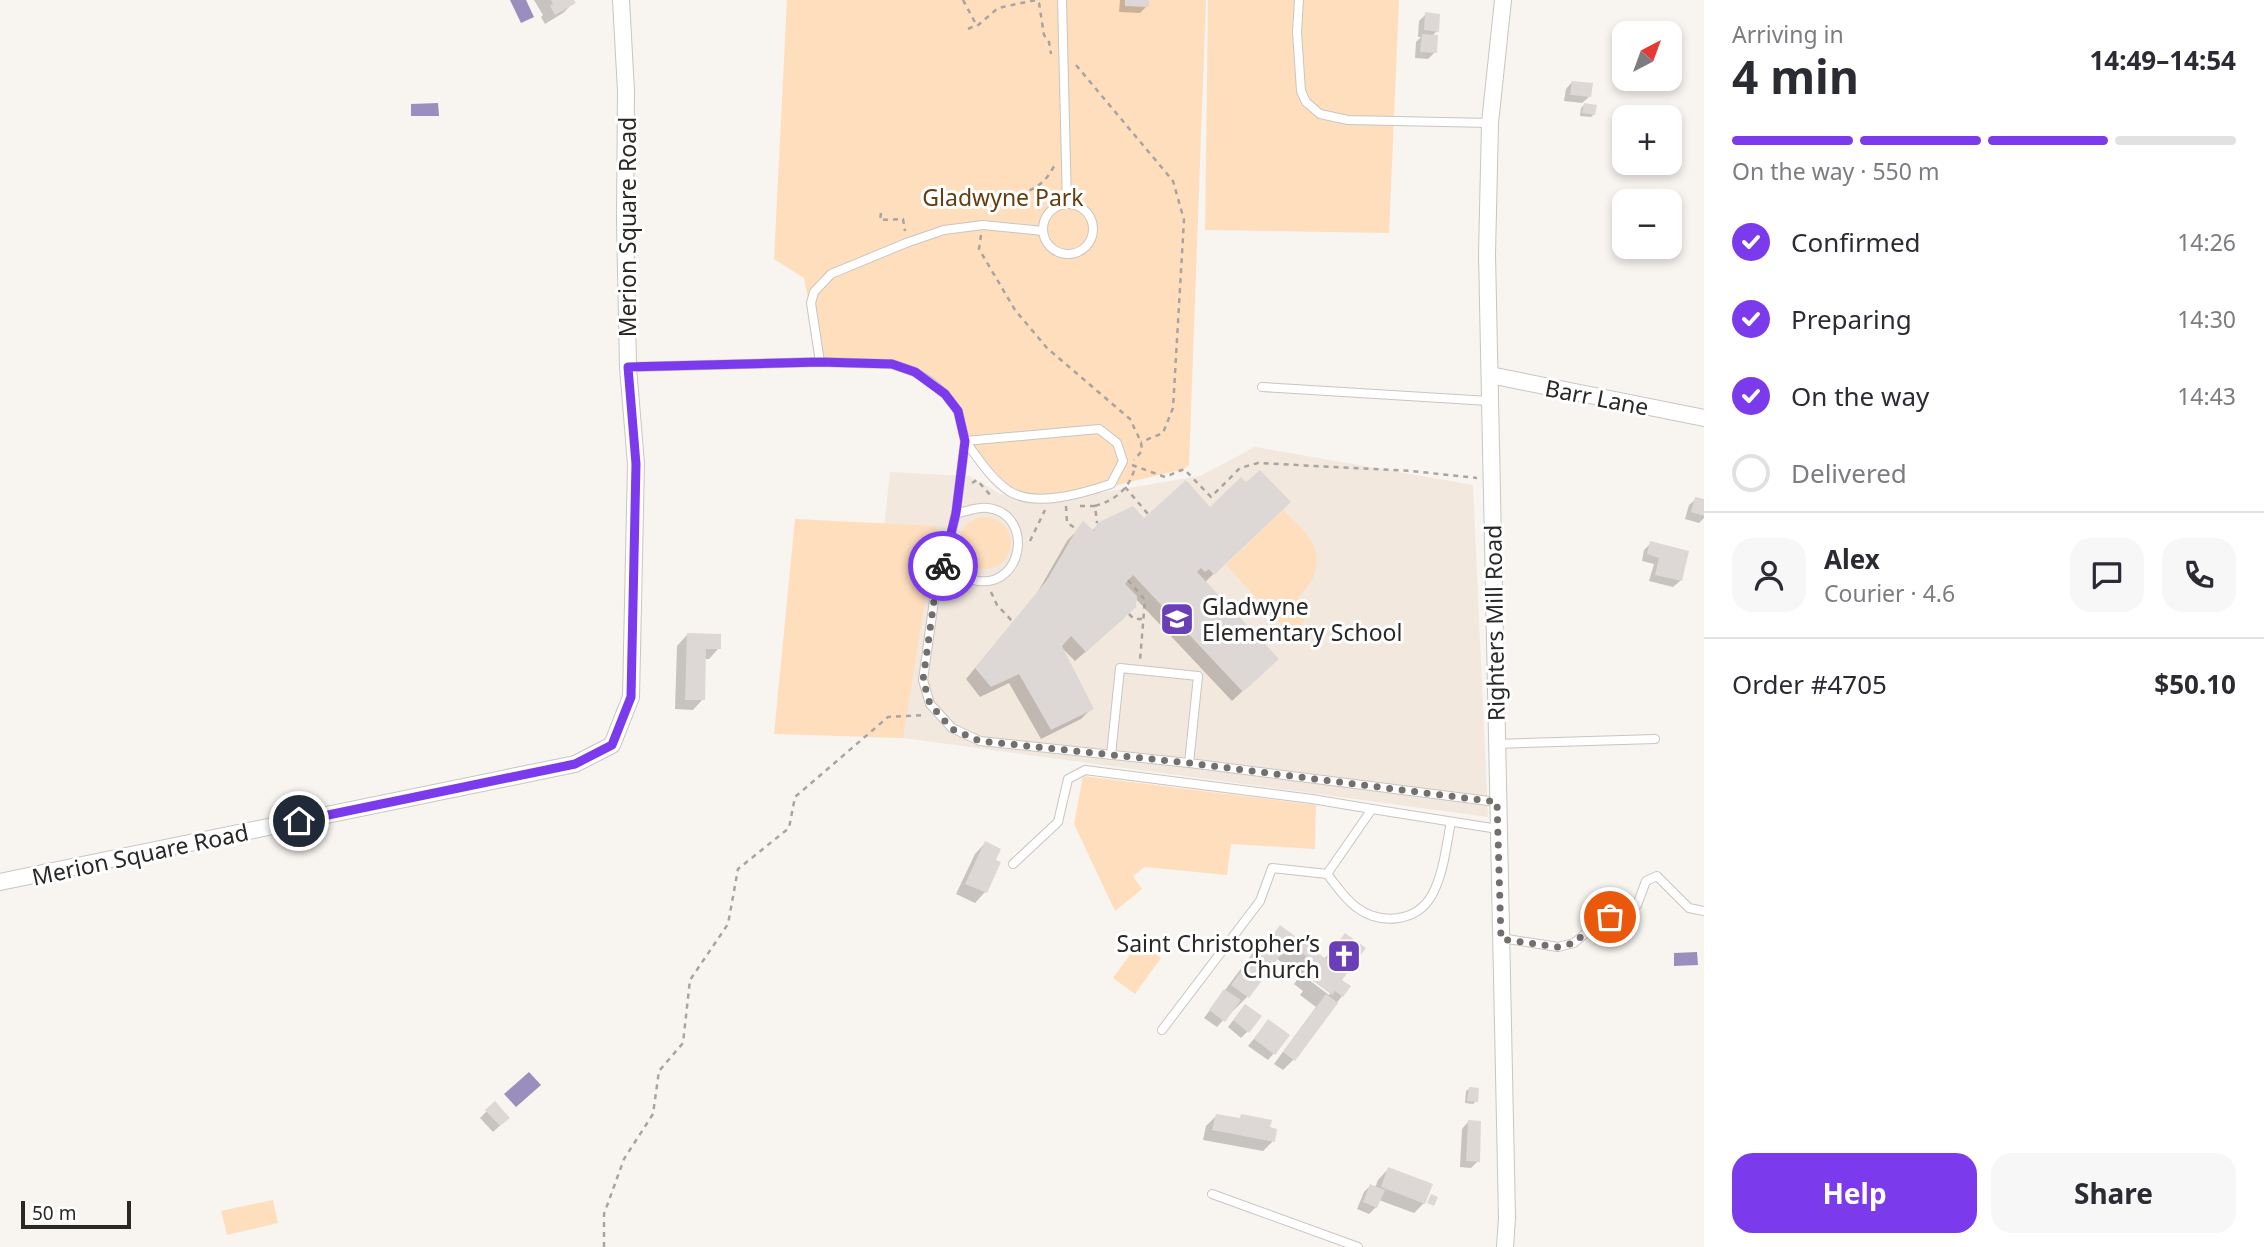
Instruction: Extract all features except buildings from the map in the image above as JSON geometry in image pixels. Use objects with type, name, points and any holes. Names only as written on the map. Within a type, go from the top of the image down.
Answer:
[{"type":"street","name":"Merion Square Road","points":[[0,883],[575,764],[612,745],[631,697],[636,464],[628,367],[626,91],[621,0]]},
{"type":"street","name":"Righters Mill Road","points":[[1503,0],[1490,122],[1487,254],[1507,1204],[1505,1247]]},
{"type":"street","name":"Barr Lane","points":[[1490,375],[1704,418]]},
{"type":"lane","points":[[1062,0],[1067,204]]},
{"type":"lane","points":[[1299,0],[1297,32],[1301,90],[1306,102],[1320,114],[1348,120],[1490,122]]},
{"type":"lane","points":[[1067,204],[1080,208],[1092,224],[1091,237],[1083,248],[1071,254],[1058,252],[1047,243],[1043,231],[1044,223],[1052,210],[1067,204]]},
{"type":"lane","points":[[820,362],[811,303],[814,292],[831,274],[927,235],[955,228],[984,225],[1043,231]]},
{"type":"lane","points":[[628,367],[820,362],[892,364],[915,372],[945,394],[958,411],[965,441],[956,513],[944,565],[937,579],[923,680],[930,704],[952,729],[980,741],[1189,763],[1497,802]]},
{"type":"lane","points":[[1262,387],[1489,401]]},
{"type":"lane","points":[[1099,429],[1117,443],[1122,461],[1111,484],[1072,496],[1023,498],[1008,490],[991,474],[965,441],[1099,429]]},
{"type":"lane","points":[[944,565],[978,581],[991,580],[1012,567],[1018,556],[1020,544],[1017,531],[1011,520],[1001,512],[977,508],[956,513]]},
{"type":"lane","points":[[1111,755],[1119,668],[1198,676],[1189,763]]},
{"type":"lane","points":[[1496,744],[1655,739]]},
{"type":"lane","points":[[1013,864],[1058,822],[1068,779],[1085,770],[1312,799],[1498,829]]},
{"type":"lane","points":[[1327,874],[1372,809]]},
{"type":"lane","points":[[1162,1030],[1261,901],[1272,868],[1327,874],[1346,898],[1360,910],[1389,919],[1414,914],[1429,900],[1439,879],[1451,822]]},
{"type":"lane","points":[[1501,939],[1558,947],[1574,943],[1591,928],[1637,905],[1646,881],[1657,876],[1689,908],[1704,911]]},
{"type":"lane","points":[[1212,1194],[1357,1247]]},
{"type":"path","points":[[963,0],[977,25]]},
{"type":"path","points":[[968,29],[981,24],[998,8],[1037,0],[1044,35],[1049,42],[1063,50],[1173,181],[1184,220],[1173,408],[1163,433],[1141,442]]},
{"type":"path","points":[[1049,42],[1051,55]]},
{"type":"path","points":[[1001,200],[1040,186],[1051,173],[1056,158]]},
{"type":"path","points":[[881,213],[880,220],[903,219]]},
{"type":"path","points":[[984,225],[979,249],[1015,310],[1047,348],[1130,419],[1141,442],[1142,451],[1134,460],[1132,478],[1118,496],[1095,506],[1056,507]]},
{"type":"path","points":[[1122,461],[1165,477],[1184,469],[1211,498],[1240,468],[1258,463],[1411,471],[1491,480]]},
{"type":"path","points":[[970,491],[971,483],[977,480],[1000,502]]},
{"type":"path","points":[[1125,487],[1149,514]]},
{"type":"path","points":[[984,500],[992,497]]},
{"type":"path","points":[[1066,506],[1067,523],[1077,529]]},
{"type":"path","points":[[1095,506],[1097,523]]},
{"type":"path","points":[[1027,534],[1031,542],[1046,508],[1036,509]]},
{"type":"path","points":[[1128,580],[1145,600],[1139,670]]},
{"type":"path","points":[[990,589],[997,605],[1014,623]]},
{"type":"path","points":[[1129,614],[1135,619],[1143,619]]},
{"type":"path","points":[[604,1247],[604,1214],[624,1159],[653,1114],[659,1071],[683,1043],[690,980],[728,923],[738,869],[789,828],[795,797],[888,717],[940,714]]},
{"type":"shaded area","points":[[510,0],[526,0],[534,17],[521,23]]},
{"type":"shaded area","points":[[438,103],[439,116],[411,116],[411,104]]},
{"type":"shaded area","name":"Gladwyne Elementary School","points":[[1255,447],[1473,485],[1488,817],[903,738],[862,737],[890,472],[970,476],[1000,494],[1051,501],[1200,476]]},
{"type":"shaded area","points":[[1697,952],[1698,965],[1674,966],[1674,953]]},
{"type":"shaded area","points":[[529,1072],[541,1085],[516,1107],[504,1094]]},
{"type":"green space","name":"Gladwyne Park","points":[[787,0],[1206,0],[1189,465],[1184,469],[1072,496],[1023,498],[1008,490],[965,441],[958,411],[932,383],[892,364],[820,362],[804,278],[774,259]]},
{"type":"green space","points":[[1208,0],[1399,0],[1389,233],[1205,230]]},
{"type":"green space","points":[[1283,510],[1311,540],[1317,558],[1312,580],[1298,598],[1305,607],[1304,622],[1296,629],[1286,630],[1226,565]]},
{"type":"green space","points":[[985,517],[995,519],[1003,525],[1009,533],[1009,553],[1003,561],[995,567],[985,569],[975,567],[967,561],[961,553],[959,543],[961,533],[967,525],[975,519]]},
{"type":"green space","points":[[795,519],[937,526],[903,738],[774,734]]},
{"type":"green space","points":[[1083,776],[1316,805],[1315,849],[1231,844],[1227,875],[1145,867],[1133,876],[1142,889],[1115,911],[1074,824]]},
{"type":"green space","points":[[1139,942],[1161,958],[1135,994],[1113,978]]},
{"type":"green space","points":[[273,1200],[278,1223],[227,1235],[221,1211]]},
{"type":"way so far","points":[[943,566],[937,579],[923,680],[930,704],[952,729],[980,741],[1189,763],[1497,802],[1501,939],[1558,947],[1574,943],[1591,928],[1610,917]]},
{"type":"place","name":"Gladwyne Elementary School","points":[[1177,619]]},
{"type":"place","name":"Saint Christopher’s Church","points":[[1344,956]]},
{"type":"route","points":[[299,821],[575,764],[612,745],[631,697],[636,464],[628,367],[820,362],[892,364],[915,372],[945,394],[958,411],[965,441],[956,513],[943,566]]}]
